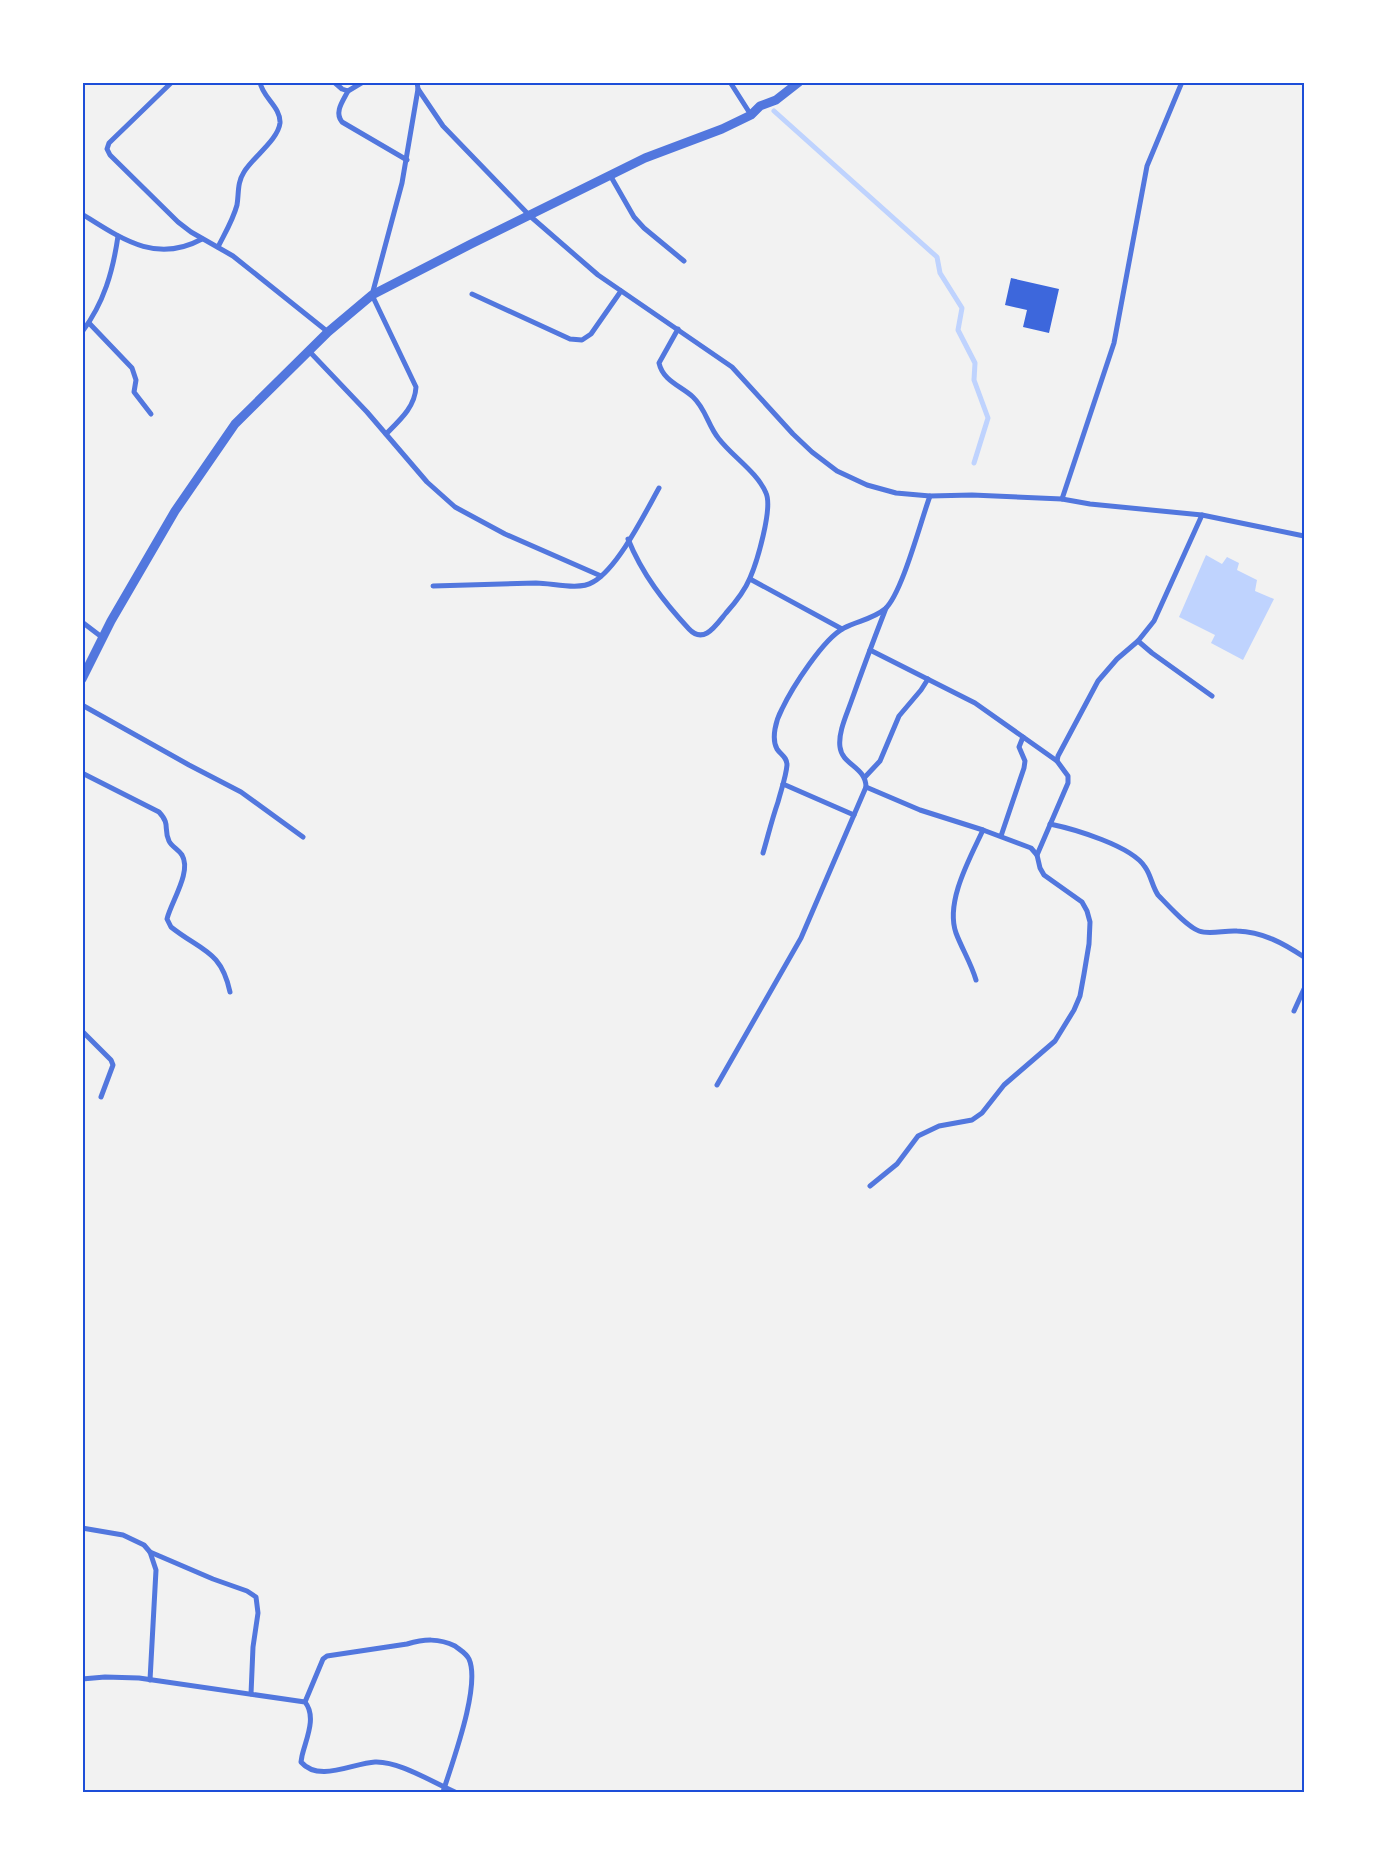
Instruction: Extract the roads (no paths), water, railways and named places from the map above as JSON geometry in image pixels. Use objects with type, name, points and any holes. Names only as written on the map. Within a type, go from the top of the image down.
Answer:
[{"type":"street","points":[[172,82],[110,143],[107,149],[110,155],[178,222],[202,239],[233,256],[328,332]]},
{"type":"street","points":[[218,247],[232,220],[237,204],[239,182],[245,171],[273,137],[278,128],[279,114],[261,88],[260,82]]},
{"type":"street","points":[[334,82],[342,89],[348,91]]},
{"type":"street","points":[[363,82],[348,91],[338,111],[338,117],[342,122],[407,160]]},
{"type":"street","points":[[386,434],[412,406],[416,398],[416,387],[372,295],[391,228],[407,160],[418,89],[417,82]]},
{"type":"street","points":[[730,82],[751,115]]},
{"type":"street","points":[[82,679],[175,511],[235,424],[328,332],[372,295],[610,175],[646,158],[722,129],[751,115],[760,106],[776,100],[799,82]]},
{"type":"street","points":[[1062,499],[1114,343],[1147,166],[1182,82]]},
{"type":"street","points":[[418,89],[443,126],[530,216],[598,275],[732,367],[793,434],[812,452],[837,471],[867,486],[884,491],[930,496],[972,495],[1062,499],[1090,504],[1202,515],[1304,536]]},
{"type":"street","points":[[610,175],[634,217],[644,228],[684,261]]},
{"type":"street","points":[[82,214],[118,236],[138,245],[156,249],[186,248],[202,239]]},
{"type":"street","points":[[82,332],[89,323],[109,283],[114,265],[118,236]]},
{"type":"street","points":[[472,294],[570,339],[582,340],[591,334],[621,291]]},
{"type":"street","points":[[89,323],[132,368],[136,380],[134,392],[151,414]]},
{"type":"street","points":[[628,539],[655,589],[689,629],[694,634],[700,636],[706,634],[720,620],[750,580],[768,515],[770,502],[760,483],[715,435],[701,405],[665,377],[660,370],[659,363],[678,329]]},
{"type":"street","points":[[309,351],[386,434],[427,482],[455,507],[505,534],[601,576]]},
{"type":"street","points":[[433,586],[537,583],[583,585],[593,582],[614,561],[659,488]]},
{"type":"street","points":[[717,1084],[801,938],[866,787],[865,777],[842,755],[840,738],[886,608],[902,579],[930,496]]},
{"type":"street","points":[[1057,761],[1098,681],[1117,659],[1138,641],[1154,621],[1202,515]]},
{"type":"street","points":[[750,580],[842,629]]},
{"type":"street","points":[[763,853],[787,765],[786,758],[778,751],[775,744],[774,735],[779,715],[824,645],[842,629],[875,615],[886,608]]},
{"type":"street","points":[[82,622],[103,638]]},
{"type":"street","points":[[1138,641],[1212,696]]},
{"type":"street","points":[[870,650],[975,703],[1057,761],[1068,776],[1068,782],[1037,855]]},
{"type":"street","points":[[865,777],[880,761],[899,716],[928,679]]},
{"type":"street","points":[[82,705],[188,765],[241,792],[303,837]]},
{"type":"street","points":[[1001,836],[1024,768],[1025,761],[1019,747],[1023,737]]},
{"type":"street","points":[[82,772],[159,812],[165,818],[168,839],[172,846],[181,854],[184,861],[181,884],[167,919],[171,927],[216,959],[224,969],[230,992]]},
{"type":"street","points":[[783,784],[854,815]]},
{"type":"street","points":[[866,787],[920,810],[1001,836],[1031,848],[1037,855],[1044,875],[1082,902],[1090,922],[1089,944],[1080,996],[1074,1010],[1055,1040],[1004,1085],[982,1113],[972,1120],[939,1126],[918,1136],[897,1164],[870,1186]]},
{"type":"street","points":[[1050,824],[1094,837],[1138,859],[1144,865],[1154,890],[1158,895],[1192,927],[1199,931],[1259,933],[1279,941],[1304,957]]},
{"type":"street","points":[[976,980],[972,965],[956,932],[953,917],[961,882],[983,830]]},
{"type":"street","points":[[1294,1011],[1304,989]]},
{"type":"street","points":[[82,1031],[111,1060],[113,1065],[101,1097]]},
{"type":"street","points":[[82,1528],[123,1535],[144,1545],[150,1552],[156,1570],[150,1680]]},
{"type":"street","points":[[150,1552],[247,1591],[256,1597],[258,1613],[253,1647],[251,1694]]},
{"type":"street","points":[[305,1702],[323,1659],[327,1656],[407,1644],[420,1640],[443,1641],[463,1651],[469,1659],[472,1687],[467,1711],[443,1790]]},
{"type":"street","points":[[82,1679],[115,1677],[150,1680],[305,1702],[310,1708],[311,1716],[301,1762],[305,1766],[318,1772],[328,1772],[377,1762],[396,1765],[443,1790],[454,1792]]},
{"type":"water","points":[[1206,555],[1222,564],[1227,557],[1239,563],[1237,570],[1257,580],[1255,591],[1274,599],[1243,660],[1211,643],[1215,635],[1179,617]]},
{"type":"waterway","points":[[774,111],[937,257],[940,273],[962,308],[958,330],[975,363],[974,380],[988,418],[974,463]]}]
